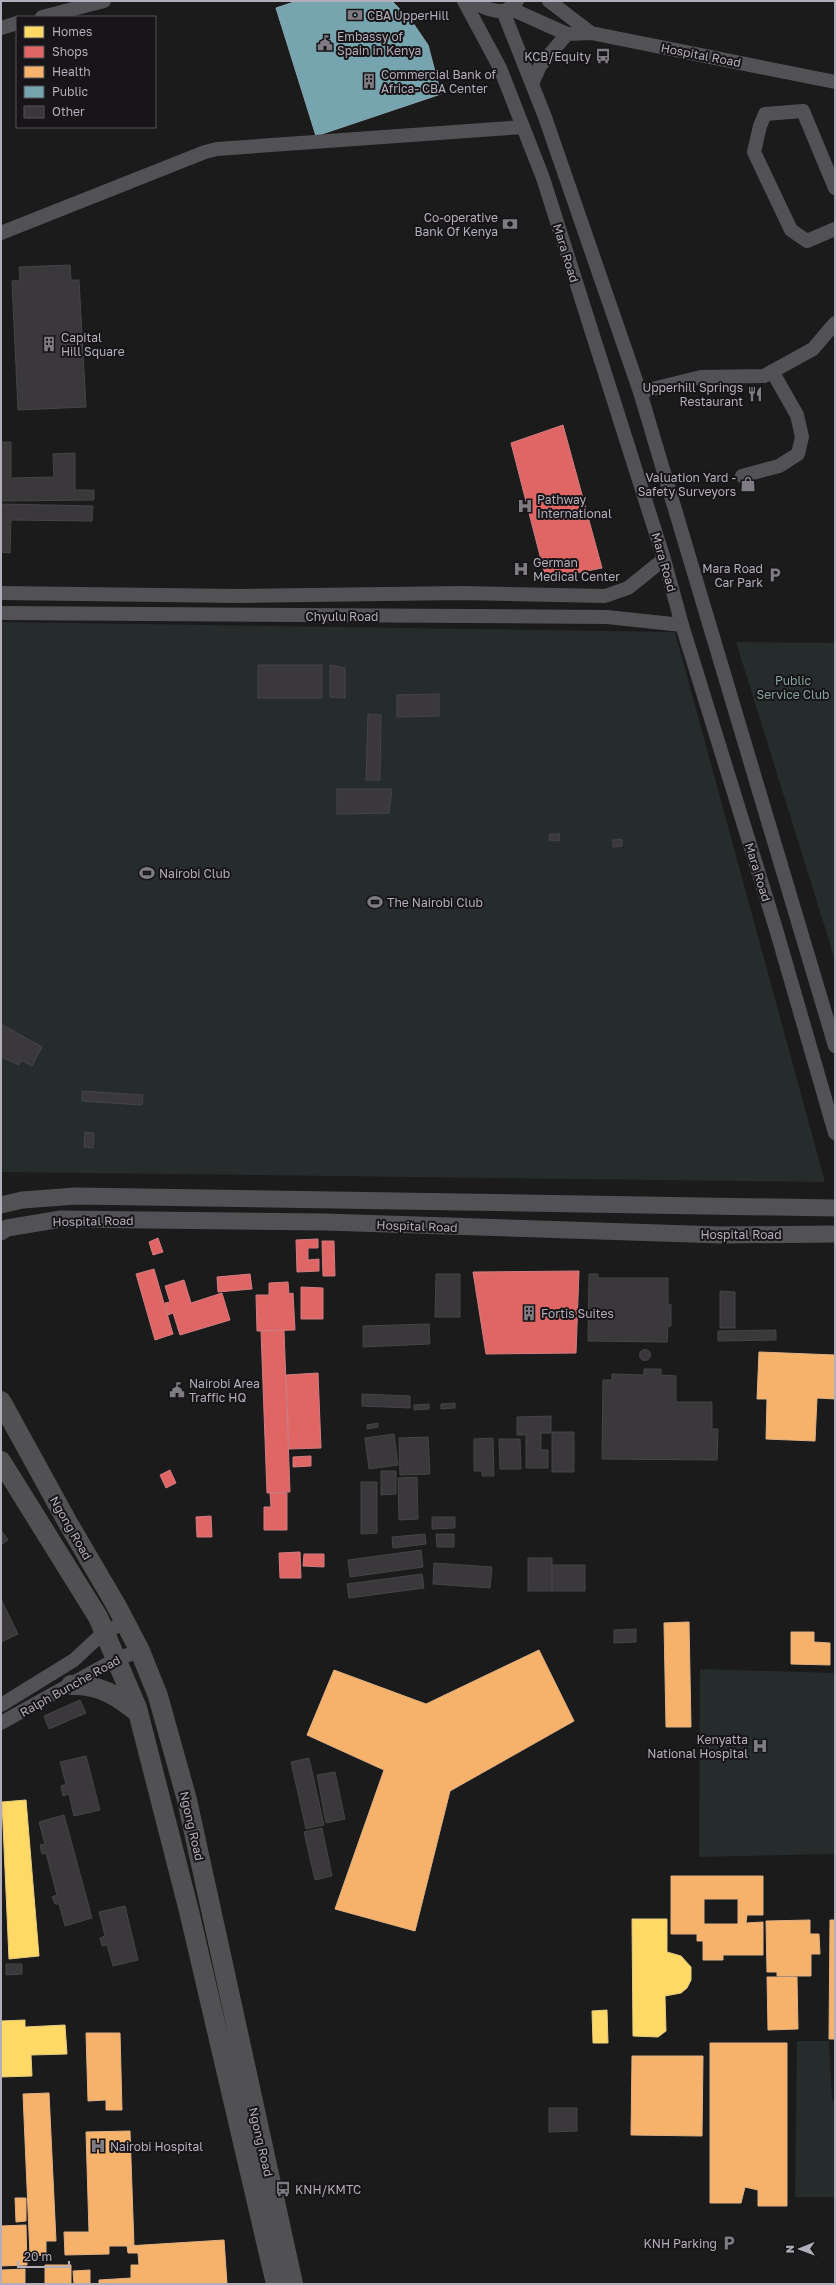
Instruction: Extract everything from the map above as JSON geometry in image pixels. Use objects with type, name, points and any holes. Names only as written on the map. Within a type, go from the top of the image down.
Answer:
[{"type":"main road","name":"Ngong Road","points":[[1,1401],[68,1523],[116,1605],[124,1623],[140,1651],[158,1696],[187,1800],[289,2284]]},
{"type":"main road","name":"Ngong Road","points":[[1,1461],[94,1612],[139,1714],[189,1911],[289,2284]]},
{"type":"main road","points":[[71,1685],[99,1687],[114,1694],[139,1714]]},
{"type":"street","points":[[46,16],[104,1]]},
{"type":"street","name":"Mara Road","points":[[464,1],[500,68],[543,178],[664,559],[682,625],[776,929],[835,1133]]},
{"type":"street","points":[[473,1],[492,11],[510,7],[567,34],[540,66],[532,84]]},
{"type":"street","points":[[549,1],[591,33]]},
{"type":"street","name":"Mara Road","points":[[510,7],[532,84],[640,392],[835,1046]]},
{"type":"street","points":[[1,28],[16,23]]},
{"type":"street","name":"Hospital Road","points":[[567,34],[591,33],[835,82]]},
{"type":"street","points":[[835,188],[803,111],[765,114],[760,126],[754,152],[790,230],[806,241],[835,229]]},
{"type":"street","points":[[1,233],[205,152],[217,149],[523,127]]},
{"type":"street","points":[[640,392],[701,378],[742,378],[764,376],[813,349],[835,323]]},
{"type":"street","points":[[742,476],[779,466],[798,454],[802,436],[797,415],[772,371]]},
{"type":"street","name":"Chyulu Road","points":[[1,593],[238,596],[462,593],[605,596],[628,588],[664,559]]},
{"type":"street","name":"Chyulu Road","points":[[1,613],[607,617],[682,625]]},
{"type":"street","name":"Hospital Road","points":[[1,1204],[22,1200],[76,1196],[835,1208]]},
{"type":"street","name":"Hospital Road","points":[[1,1232],[7,1228],[61,1219],[325,1222],[721,1235],[835,1234]]},
{"type":"street","name":"Ralph Bunche Road","points":[[1,1705],[74,1660],[103,1633],[124,1623]]},
{"type":"street","name":"Ralph Bunche Road","points":[[1,1723],[116,1659],[140,1651]]},
{"type":"green space","name":"The Nairobi Club","points":[[1,622],[675,632],[825,1182],[1,1172]]},
{"type":"green space","name":"Public Service Club","points":[[736,642],[835,643],[835,960]]},
{"type":"green space","points":[[700,1669],[835,1673],[835,1854],[699,1857]]},
{"type":"green space","points":[[797,2041],[829,2041],[832,2100],[835,2100],[835,2197],[795,2197]]},
{"type":"building: Homes","points":[[26,1800],[39,1956],[9,1959],[2,1802]]},
{"type":"building: Homes","points":[[632,1919],[667,1919],[667,1952],[681,1956],[691,1967],[691,1980],[687,1988],[681,1993],[665,1996],[666,2031],[658,2037],[633,2036]]},
{"type":"building: Homes","points":[[607,2010],[608,2043],[593,2043],[592,2011]]},
{"type":"building: Homes","points":[[25,2020],[25,2027],[65,2025],[67,2054],[31,2055],[32,2076],[1,2077],[1,2021]]},
{"type":"building: Shops","points":[[563,425],[602,568],[546,579],[511,443]]},
{"type":"building: Shops","points":[[158,1238],[163,1252],[153,1255],[149,1242]]},
{"type":"building: Shops","points":[[318,1239],[318,1248],[308,1248],[308,1260],[319,1259],[319,1271],[297,1272],[296,1240]]},
{"type":"building: Shops","points":[[322,1241],[334,1241],[335,1276],[323,1276]]},
{"type":"building: Shops","points":[[154,1269],[173,1334],[155,1340],[136,1274]]},
{"type":"building: Shops","name":"Fortis Suites","points":[[579,1271],[576,1353],[486,1354],[473,1272]]},
{"type":"building: Shops","points":[[250,1274],[252,1289],[218,1292],[217,1277]]},
{"type":"building: Shops","points":[[184,1280],[191,1303],[222,1293],[230,1320],[180,1335],[173,1313],[168,1315],[165,1303],[170,1302],[165,1286]]},
{"type":"building: Shops","points":[[288,1282],[289,1294],[293,1293],[295,1330],[257,1331],[256,1295],[269,1295],[269,1283]]},
{"type":"building: Shops","points":[[301,1287],[323,1288],[323,1319],[301,1319]]},
{"type":"building: Shops","points":[[284,1330],[290,1492],[267,1493],[261,1331]]},
{"type":"building: Shops","points":[[318,1373],[321,1448],[289,1449],[286,1375]]},
{"type":"building: Shops","points":[[311,1456],[311,1466],[293,1467],[293,1457]]},
{"type":"building: Shops","points":[[170,1470],[176,1483],[166,1488],[160,1475]]},
{"type":"building: Shops","points":[[270,1493],[287,1493],[287,1530],[264,1530],[264,1507],[271,1507]]},
{"type":"building: Shops","points":[[211,1516],[212,1537],[197,1537],[196,1517]]},
{"type":"building: Shops","points":[[300,1552],[301,1578],[280,1578],[279,1553]]},
{"type":"building: Shops","points":[[304,1554],[324,1554],[324,1567],[303,1566]]},
{"type":"building: Health","points":[[759,1352],[835,1355],[835,1399],[817,1398],[815,1441],[766,1439],[767,1399],[757,1399]]},
{"type":"building: Health","points":[[689,1622],[691,1727],[666,1727],[664,1623]]},
{"type":"building: Health","points":[[791,1632],[814,1632],[814,1642],[830,1643],[830,1665],[791,1664]]},
{"type":"building: Health","points":[[539,1650],[574,1721],[450,1791],[415,1931],[335,1909],[384,1770],[307,1735],[334,1670],[426,1704]]},
{"type":"building: Health","points":[[671,1876],[763,1876],[763,1915],[747,1915],[746,1923],[763,1922],[763,1955],[723,1955],[723,1960],[703,1960],[703,1941],[697,1941],[697,1934],[671,1934]],"holes":[[[704,1899],[738,1899],[738,1924],[704,1924]]]},
{"type":"building: Health","points":[[810,1920],[810,1934],[819,1934],[820,1954],[811,1954],[811,1976],[777,1976],[777,1972],[767,1972],[766,1921]]},
{"type":"building: Health","points":[[830,1920],[835,1920],[835,2039],[829,2039]]},
{"type":"building: Health","points":[[767,1977],[797,1977],[798,2029],[768,2030]]},
{"type":"building: Health","points":[[86,2033],[120,2033],[122,2110],[106,2110],[106,2100],[88,2101]]},
{"type":"building: Health","points":[[710,2043],[787,2043],[787,2206],[758,2206],[758,2190],[745,2187],[741,2203],[710,2203]]},
{"type":"building: Health","points":[[632,2056],[703,2056],[702,2136],[631,2135]]},
{"type":"building: Health","points":[[49,2093],[56,2241],[46,2241],[46,2255],[30,2256],[23,2094]]},
{"type":"building: Health","points":[[130,2131],[134,2246],[109,2246],[109,2254],[65,2255],[64,2232],[89,2232],[86,2132]]},
{"type":"building: Health","points":[[15,2198],[26,2198],[26,2221],[16,2222]]},
{"type":"building: Health","points":[[26,2225],[27,2265],[1,2266],[1,2226]]},
{"type":"building: Health","points":[[224,2240],[227,2284],[99,2284],[99,2280],[131,2278],[131,2265],[139,2265],[138,2253],[128,2253],[127,2246]]},
{"type":"building: Health","points":[[45,2265],[71,2265],[71,2284],[45,2284]]},
{"type":"building: Health","points":[[25,2269],[25,2284],[1,2284],[1,2270]]},
{"type":"building: Health","points":[[90,2270],[90,2284],[74,2284],[73,2271]]},
{"type":"building: Public","name":"Commercial Bank of Africa- CBA Center","points":[[297,1],[392,1],[413,23],[428,45],[441,94],[316,136],[276,8]]},
{"type":"building: Other","name":"Capital Hill Square","points":[[70,265],[71,280],[79,280],[86,407],[18,410],[12,281],[20,280],[19,267]]},
{"type":"building: Other","points":[[1,442],[11,442],[11,478],[54,477],[53,454],[75,453],[75,490],[94,490],[94,500],[1,501]]},
{"type":"building: Other","points":[[1,504],[93,506],[92,521],[11,520],[10,553],[1,552]]},
{"type":"building: Other","points":[[258,665],[322,665],[322,698],[258,698]]},
{"type":"building: Other","points":[[330,665],[345,668],[345,698],[330,697]]},
{"type":"building: Other","points":[[439,694],[439,716],[397,717],[397,695]]},
{"type":"building: Other","points":[[368,714],[381,715],[380,780],[366,780]]},
{"type":"building: Other","points":[[337,789],[392,789],[389,813],[337,814]]},
{"type":"building: Other","points":[[550,834],[560,834],[559,841],[549,840]]},
{"type":"building: Other","points":[[622,839],[622,846],[613,847],[613,840]]},
{"type":"building: Other","points":[[1,1024],[42,1047],[32,1066],[21,1060],[19,1065],[1,1057]]},
{"type":"building: Other","points":[[82,1091],[143,1095],[142,1105],[82,1101]]},
{"type":"building: Other","points":[[85,1132],[94,1133],[93,1148],[84,1147]]},
{"type":"building: Other","points":[[436,1274],[460,1274],[460,1317],[435,1317]]},
{"type":"building: Other","points":[[589,1274],[598,1274],[598,1278],[668,1278],[668,1305],[671,1304],[671,1326],[668,1326],[667,1342],[588,1341]]},
{"type":"building: Other","points":[[720,1291],[735,1292],[735,1328],[720,1328]]},
{"type":"building: Other","points":[[429,1324],[430,1344],[363,1347],[363,1326]]},
{"type":"building: Other","points":[[776,1330],[776,1340],[718,1341],[718,1331]]},
{"type":"building: Other","points":[[643,1350],[647,1350],[649,1351],[649,1359],[643,1360],[640,1357],[640,1353]]},
{"type":"building: Other","points":[[644,1369],[661,1369],[661,1375],[676,1376],[676,1402],[712,1402],[712,1429],[718,1429],[717,1460],[602,1459],[603,1380],[612,1380],[612,1374],[644,1375]]},
{"type":"building: Other","points":[[362,1394],[410,1396],[410,1408],[362,1406]]},
{"type":"building: Other","points":[[455,1403],[455,1408],[441,1409],[441,1404]]},
{"type":"building: Other","points":[[429,1404],[429,1409],[414,1410],[414,1405]]},
{"type":"building: Other","points":[[551,1416],[551,1433],[541,1433],[541,1450],[548,1450],[548,1468],[526,1468],[526,1435],[517,1435],[517,1417]]},
{"type":"building: Other","points":[[378,1423],[378,1427],[367,1429],[367,1425]]},
{"type":"building: Other","points":[[552,1432],[574,1432],[574,1472],[552,1472]]},
{"type":"building: Other","points":[[394,1434],[398,1465],[369,1469],[365,1438]]},
{"type":"building: Other","points":[[428,1437],[430,1474],[400,1475],[399,1438]]},
{"type":"building: Other","points":[[493,1438],[494,1476],[482,1476],[482,1471],[474,1471],[474,1439]]},
{"type":"building: Other","points":[[499,1439],[520,1439],[521,1469],[500,1469]]},
{"type":"building: Other","points":[[381,1471],[396,1471],[396,1494],[381,1495]]},
{"type":"building: Other","points":[[417,1477],[418,1519],[399,1520],[398,1478]]},
{"type":"building: Other","points":[[361,1482],[377,1482],[377,1533],[361,1534]]},
{"type":"building: Other","points":[[432,1517],[455,1517],[455,1528],[432,1529]]},
{"type":"building: Other","points":[[1,1530],[8,1540],[1,1545]]},
{"type":"building: Other","points":[[425,1534],[426,1544],[393,1548],[392,1537]]},
{"type":"building: Other","points":[[436,1534],[454,1534],[454,1547],[437,1547]]},
{"type":"building: Other","points":[[421,1550],[423,1567],[350,1577],[348,1560]]},
{"type":"building: Other","points":[[528,1558],[552,1558],[552,1591],[528,1591]]},
{"type":"building: Other","points":[[434,1563],[492,1567],[490,1588],[433,1584]]},
{"type":"building: Other","points":[[552,1565],[585,1565],[585,1591],[552,1591]]},
{"type":"building: Other","points":[[422,1574],[424,1588],[349,1598],[347,1584]]},
{"type":"building: Other","points":[[1,1599],[18,1634],[1,1642]]},
{"type":"building: Other","points":[[636,1629],[636,1642],[614,1643],[614,1630]]},
{"type":"building: Other","points":[[80,1700],[86,1713],[49,1729],[44,1716]]},
{"type":"building: Other","points":[[86,1756],[100,1810],[74,1816],[69,1794],[63,1796],[61,1786],[66,1784],[60,1762]]},
{"type":"building: Other","points":[[309,1758],[324,1825],[306,1829],[291,1762]]},
{"type":"building: Other","points":[[335,1772],[345,1819],[326,1823],[317,1775]]},
{"type":"building: Other","points":[[64,1815],[92,1918],[65,1926],[59,1904],[55,1904],[52,1897],[57,1895],[46,1853],[42,1854],[40,1845],[45,1844],[39,1822]]},
{"type":"building: Other","points":[[322,1828],[332,1876],[315,1880],[304,1832]]},
{"type":"building: Other","points":[[125,1906],[138,1960],[113,1966],[107,1945],[102,1946],[100,1938],[105,1936],[99,1912]]},
{"type":"building: Other","points":[[6,1964],[22,1964],[22,1974],[6,1975]]},
{"type":"building: Other","points":[[549,2108],[577,2108],[577,2131],[549,2132]]},
{"type":"place","name":"CBA UpperHill","points":[[355,15]]},
{"type":"place","name":"Embassy of Spain in Kenya","points":[[325,43]]},
{"type":"place","name":"KCB/Equity","points":[[603,56]]},
{"type":"place","name":"Commercial Bank of Africa- CBA Center","points":[[369,81]]},
{"type":"place","name":"Co-operative Bank Of Kenya","points":[[510,224]]},
{"type":"place","name":"Capital Hill Square","points":[[49,344]]},
{"type":"place","name":"Upperhill Springs Restaurant","points":[[755,394]]},
{"type":"place","name":"Valuation Yard - Safety Surveyors","points":[[748,484]]},
{"type":"place","name":"Pathway International","points":[[525,506]]},
{"type":"place","name":"German Medical Center","points":[[521,569]]},
{"type":"place","name":"Mara Road Car Park","points":[[775,575]]},
{"type":"place","name":"Nairobi Club","points":[[147,873]]},
{"type":"place","name":"The Nairobi Club","points":[[375,902]]},
{"type":"place","name":"Fortis Suites","points":[[529,1313]]},
{"type":"place","name":"Nairobi Area Traffic HQ","points":[[177,1390]]},
{"type":"place","name":"Kenyatta National Hospital","points":[[760,1746]]},
{"type":"place","name":"Nairobi Hospital","points":[[98,2146]]},
{"type":"place","name":"KNH/KMTC","points":[[283,2189]]},
{"type":"place","name":"KNH Parking","points":[[729,2243]]}]
